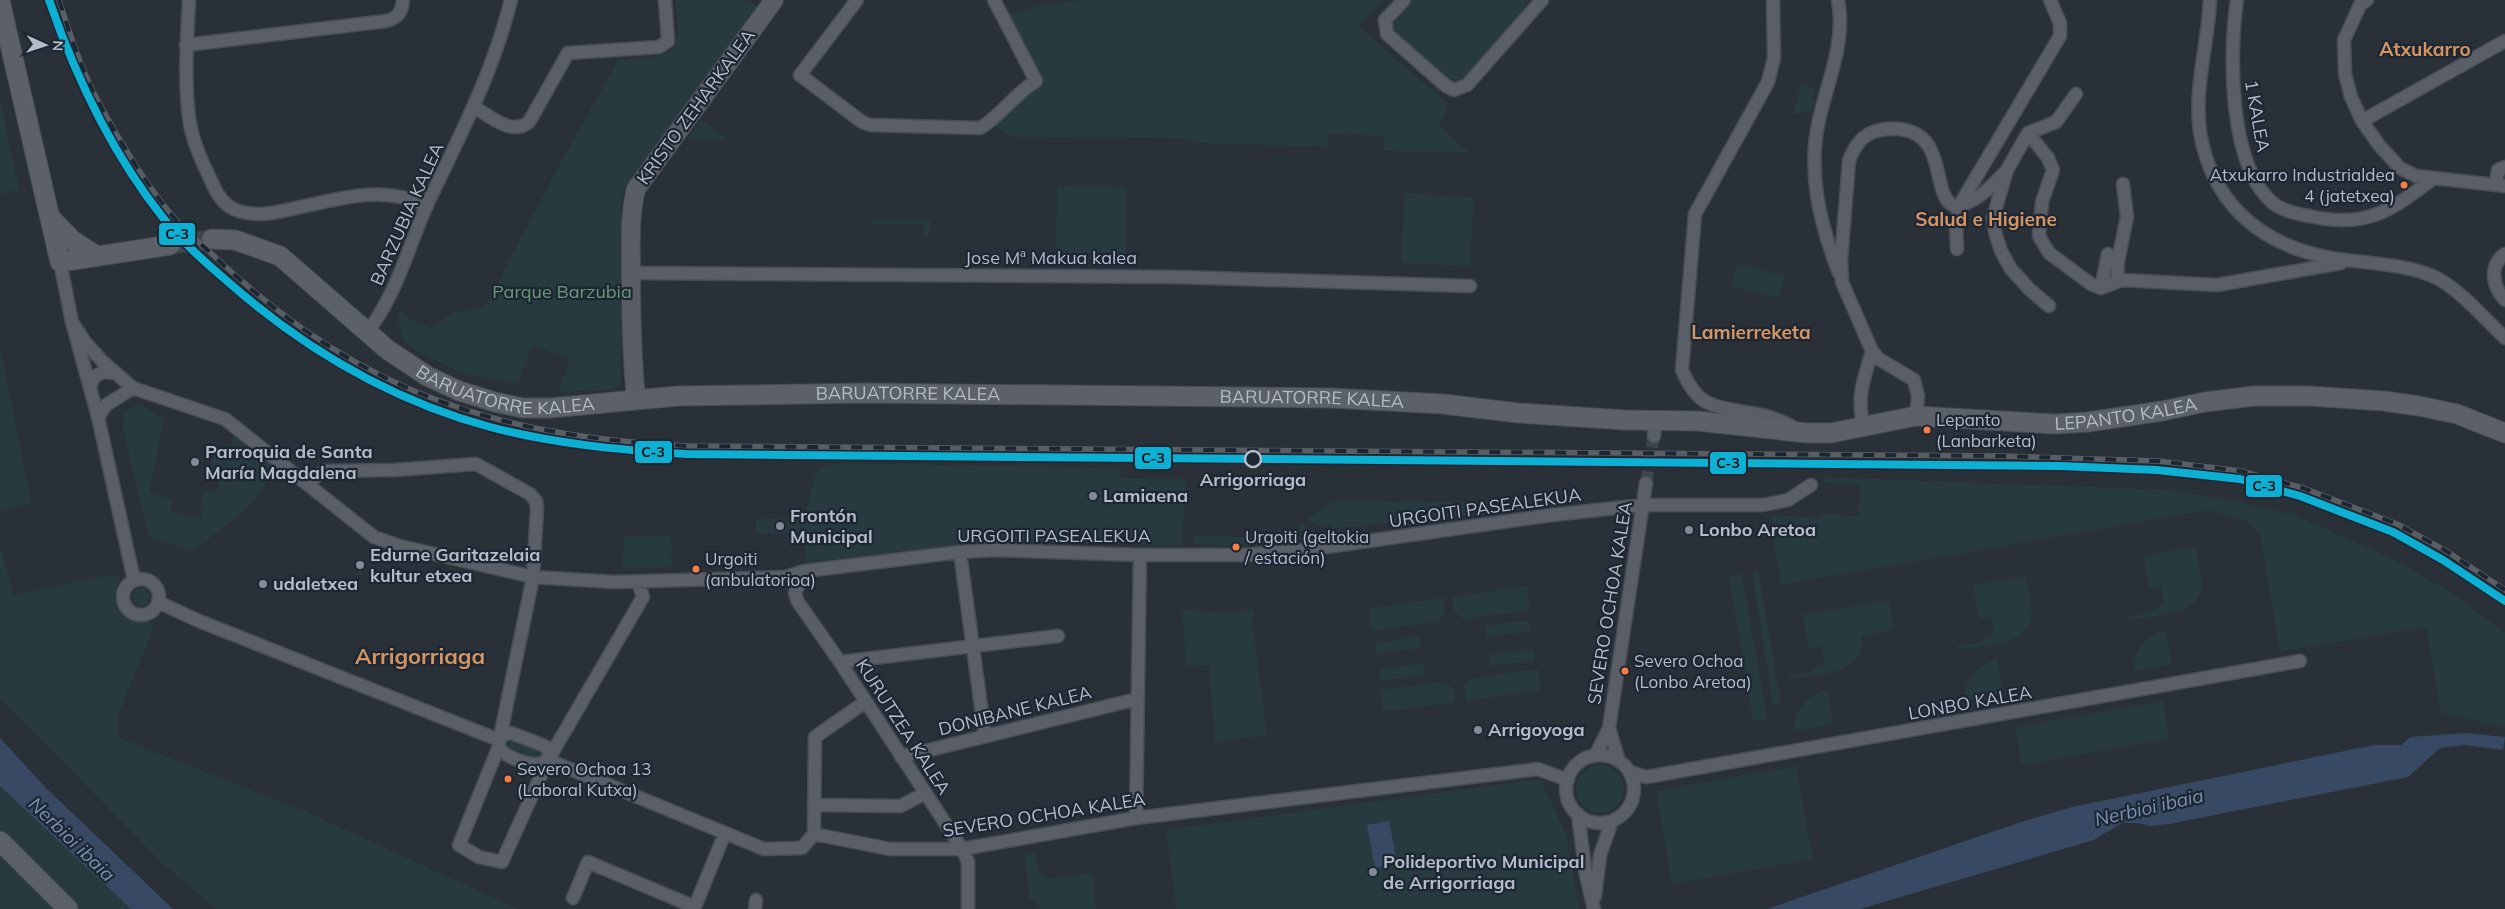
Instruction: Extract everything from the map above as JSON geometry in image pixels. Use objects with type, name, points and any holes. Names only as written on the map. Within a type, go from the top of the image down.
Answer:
[{"type":"main road","points":[[0,1],[60,262],[170,245]]},
{"type":"main road","points":[[50,218],[72,240],[97,256]]},
{"type":"main road","name":"BARUATORRE KALEA","points":[[212,240],[235,240],[280,256],[404,362],[427,376],[459,390],[496,402],[523,408],[551,408],[678,396],[866,393],[1331,398],[1420,402],[1654,428]]},
{"type":"main road","name":"LEPANTO KALEA","points":[[1654,428],[1697,421],[1807,433],[1831,433],[1916,416],[2063,424],[2254,396],[2310,396],[2384,401],[2419,406],[2457,414],[2505,433]]},
{"type":"main road","points":[[0,841],[68,909]]},
{"type":"street","points":[[189,0],[186,45],[192,132],[212,182],[222,200],[230,207],[252,214],[270,213],[362,194],[401,197],[427,206]]},
{"type":"street","points":[[186,45],[386,21],[395,19],[401,12],[403,0]]},
{"type":"street","name":"BARZUBIA KALEA","points":[[367,332],[377,320],[394,287],[427,206],[474,107],[496,52],[511,0]]},
{"type":"street","points":[[474,107],[511,128],[521,128],[529,122],[568,53],[659,48],[668,41],[665,0]]},
{"type":"street","name":"KRISTO ZEHARKALEA","points":[[636,399],[632,366],[631,273],[632,204],[636,189],[774,0]]},
{"type":"street","points":[[857,0],[800,75],[862,122],[870,125],[980,128],[989,123],[1018,94],[1036,81],[994,0]]},
{"type":"street","points":[[1404,0],[1385,20],[1387,34],[1448,88],[1454,90],[1466,85],[1542,0]]},
{"type":"street","points":[[1773,0],[1774,58],[1768,82],[1695,214],[1682,370],[1690,388],[1705,402],[1715,407],[1747,412],[1783,422],[1807,433]]},
{"type":"street","points":[[1838,0],[1841,26],[1838,50],[1819,120],[1814,149],[1813,176],[1829,248],[1872,352],[1887,364],[1914,380],[1918,396],[1916,416]]},
{"type":"street","points":[[1957,249],[1956,226],[1959,206],[2060,36],[2060,23],[2050,0]]},
{"type":"street","points":[[2210,0],[2200,85],[2200,131],[2213,174],[2235,209],[2252,225],[2287,246],[2332,258],[2422,273],[2437,279],[2452,289],[2505,338]]},
{"type":"street","name":"1 KALEA","points":[[2237,0],[2234,21],[2232,76],[2236,112],[2248,164],[2253,176],[2274,204],[2294,213],[2333,222],[2364,220],[2391,209],[2434,178]]},
{"type":"street","points":[[2367,0],[2360,5],[2344,40],[2345,74],[2351,97],[2362,121],[2379,145],[2400,168],[2416,176],[2500,185],[2498,170],[2505,167]]},
{"type":"street","points":[[2362,121],[2505,41]]},
{"type":"street","points":[[1842,282],[1850,161],[1854,147],[1867,135],[1880,130],[1911,131],[1926,142],[1936,162],[1946,200],[1950,204],[1959,206],[1992,187],[2007,170],[2028,133],[2056,122],[2076,94]]},
{"type":"street","points":[[2028,133],[2048,158],[2053,170],[2042,202],[2039,236],[2049,253],[2091,284],[2101,288],[2117,281],[2217,285],[2354,261]]},
{"type":"street","points":[[2007,170],[1993,218],[1994,232],[2001,251],[2011,269],[2029,290],[2049,306]]},
{"type":"street","points":[[2117,281],[2118,261],[2127,217],[2123,184]]},
{"type":"street","points":[[2101,288],[2108,254]]},
{"type":"street","points":[[2505,254],[2499,258],[2494,276],[2494,285],[2505,300]]},
{"type":"street","points":[[60,262],[72,322],[98,417],[134,580]]},
{"type":"street","name":"Jose Mª Makua kalea","points":[[631,273],[1178,277],[1470,286]]},
{"type":"street","points":[[72,322],[85,342],[114,373],[133,388],[106,405],[98,417]]},
{"type":"street","points":[[1863,427],[1860,398],[1861,384],[1872,352]]},
{"type":"street","points":[[1867,369],[1887,364]]},
{"type":"street","points":[[90,386],[95,376],[104,372],[114,373]]},
{"type":"street","name":"URGOITI PASEALEKUA","points":[[133,388],[225,419],[374,537],[400,546],[533,576],[638,582],[786,577],[805,572],[960,552],[995,550],[1140,555],[1243,555],[1298,551],[1552,515],[1643,505],[1763,505],[1788,500],[1811,485]]},
{"type":"street","points":[[307,483],[324,471],[394,470],[476,464],[530,494],[536,501],[538,509],[533,576],[499,743],[459,845],[479,857],[502,862],[548,760],[643,598],[638,582]]},
{"type":"street","name":"SEVERO OCHOA KALEA","points":[[1595,756],[1609,728],[1646,483]]},
{"type":"street","points":[[960,552],[985,736]]},
{"type":"street","points":[[1136,818],[1140,555]]},
{"type":"street","name":"KURUTZEA KALEA","points":[[805,572],[795,593],[798,602],[840,662],[962,849],[968,862],[968,909]]},
{"type":"street","points":[[134,580],[145,580],[154,585],[158,595],[158,602],[147,613],[136,614],[129,610],[123,596],[126,588],[134,580]]},
{"type":"street","points":[[158,602],[199,621],[499,743],[504,753],[537,765],[544,764],[548,760],[549,752],[545,746],[511,733],[505,734],[499,743]]},
{"type":"street","points":[[840,662],[1058,636]]},
{"type":"street","name":"LONBO KALEA","points":[[1630,772],[1646,777],[2300,661]]},
{"type":"street","name":"DONIBANE KALEA","points":[[901,757],[1137,699]]},
{"type":"street","points":[[548,760],[764,849],[802,848],[814,834],[815,737],[865,702]]},
{"type":"street","name":"SEVERO OCHOA KALEA","points":[[1609,728],[1619,761]]},
{"type":"street","points":[[1578,814],[1594,822],[1612,821],[1626,812],[1634,796],[1634,788],[1630,772],[1619,761],[1605,755],[1595,756],[1578,764],[1568,780],[1568,799],[1578,814],[1584,861],[1594,909]]},
{"type":"street","name":"SEVERO OCHOA KALEA","points":[[814,834],[890,849],[962,849],[1136,818],[1538,769],[1568,780]]},
{"type":"street","points":[[1634,788],[1646,777]]},
{"type":"street","points":[[814,805],[901,806],[925,793]]},
{"type":"street","points":[[1594,909],[1599,862],[1612,821]]},
{"type":"street","points":[[572,898],[588,862],[694,908],[725,833]]},
{"type":"green space","name":"Parque Barzubia","points":[[675,0],[741,0],[759,7],[626,185],[621,203],[621,383],[612,390],[558,392],[570,359],[533,345],[518,383],[468,375],[423,355],[405,342],[398,322],[400,310],[408,318],[432,328],[452,313],[485,307],[555,173],[618,60],[643,59],[660,55],[668,52],[673,46],[677,39],[678,30]]},
{"type":"green space","points":[[1085,0],[1383,0],[1359,27],[1447,103],[1446,114],[1438,125],[1470,153],[1383,151],[1384,136],[1328,134],[1327,147],[1198,143],[1180,138],[1013,137],[989,123],[1036,81],[1008,16],[1042,5]]},
{"type":"green space","points":[[1414,0],[1535,0],[1459,86],[1455,86],[1392,30],[1392,25]]},
{"type":"green space","points":[[1801,84],[1815,88],[1812,97],[1815,98],[1812,112],[1793,114]]},
{"type":"green space","points":[[0,97],[19,190],[0,194]]},
{"type":"green space","points":[[702,120],[728,140],[687,140]]},
{"type":"green space","points":[[1057,186],[1127,187],[1126,254],[1056,253]]},
{"type":"green space","points":[[1405,193],[1474,197],[1470,266],[1401,263]]},
{"type":"green space","points":[[871,220],[930,220],[930,233],[924,238],[923,224],[871,224]]},
{"type":"green space","points":[[1737,264],[1785,276],[1779,298],[1731,286]]},
{"type":"green space","points":[[0,348],[31,503],[0,511]]},
{"type":"green space","points":[[136,405],[142,405],[164,419],[149,493],[173,499],[170,511],[200,519],[203,508],[200,507],[205,490],[216,493],[222,474],[210,470],[215,450],[229,453],[236,431],[276,468],[248,508],[193,551],[149,537],[123,429],[124,413]]},
{"type":"green space","points":[[837,463],[1120,468],[1120,478],[1186,479],[1182,546],[996,540],[805,563],[804,533],[756,534],[756,519],[804,518],[815,475],[821,469]]},
{"type":"green space","points":[[1823,477],[2170,490],[2231,500],[2297,516],[2393,559],[2451,592],[2505,633],[2505,727],[2441,713],[2426,627],[2280,652],[2260,535],[2248,521],[2209,510],[1781,585],[1769,514],[1819,518],[1820,513],[1858,516],[1861,485],[1823,482]]},
{"type":"green space","points":[[1339,501],[1521,502],[1530,508],[1333,529],[1328,525],[1316,526],[1308,518],[1328,504]]},
{"type":"green space","points":[[1302,523],[1308,529],[1298,532],[1298,538],[1259,546],[1194,544],[1194,535],[1259,538],[1294,531]]},
{"type":"green space","points":[[671,535],[672,567],[622,569],[624,536]]},
{"type":"green space","points":[[0,545],[14,595],[114,574],[121,579],[115,596],[116,604],[120,611],[132,621],[149,621],[154,627],[117,718],[119,738],[307,812],[518,909],[216,909],[164,865],[0,698]]},
{"type":"green space","points":[[2195,546],[2200,568],[2201,589],[2191,605],[2171,614],[2127,620],[2127,617],[2152,612],[2152,610],[2158,609],[2158,606],[2164,605],[2161,587],[2149,589],[2143,556]]},
{"type":"green space","points":[[1758,571],[1781,702],[1773,704],[1752,572]]},
{"type":"green space","points":[[1742,574],[1767,719],[1753,721],[1729,576]]},
{"type":"green space","points":[[2026,576],[2032,608],[2028,627],[2021,634],[2001,643],[1958,649],[1957,646],[1982,642],[1982,639],[1994,634],[1991,617],[1979,619],[1973,585]]},
{"type":"green space","points":[[1527,586],[1530,610],[1464,619],[1454,612],[1452,597]]},
{"type":"green space","points":[[141,588],[147,591],[150,597],[147,603],[141,606],[135,603],[132,597],[135,591]]},
{"type":"green space","points":[[1444,598],[1445,613],[1438,622],[1372,631],[1369,608]]},
{"type":"green space","points":[[1889,600],[1894,630],[1861,636],[1861,649],[1856,659],[1848,666],[1825,674],[1788,679],[1788,676],[1813,672],[1812,669],[1825,664],[1821,646],[1809,649],[1803,615]]},
{"type":"green space","points":[[1253,609],[1254,620],[1252,620],[1267,735],[1215,742],[1209,665],[1186,666],[1182,610],[1233,612]]},
{"type":"green space","points":[[1529,620],[1531,631],[1487,637],[1485,626]]},
{"type":"green space","points":[[2166,630],[2172,665],[2134,671],[2136,656],[2142,644],[2152,636]]},
{"type":"green space","points":[[1419,636],[1420,648],[1376,654],[1375,643]]},
{"type":"green space","points":[[1533,649],[1535,660],[1491,666],[1489,655]]},
{"type":"green space","points":[[1997,660],[2003,694],[1964,701],[1966,686],[1977,669]]},
{"type":"green space","points":[[1423,663],[1424,675],[1380,681],[1379,670]]},
{"type":"green space","points":[[1538,669],[1541,690],[1466,701],[1464,687],[1471,678]]},
{"type":"green space","points":[[1444,682],[1454,689],[1455,702],[1383,712],[1380,690]]},
{"type":"green space","points":[[1827,690],[1833,724],[1794,731],[1796,716],[1803,704],[1813,695]]},
{"type":"green space","points":[[2163,701],[2169,739],[2022,765],[2015,727]]},
{"type":"green space","points":[[510,741],[540,751],[541,756],[536,758],[510,748],[508,744]]},
{"type":"green space","points":[[0,750],[172,909],[0,909]]},
{"type":"green space","points":[[1595,765],[1605,765],[1614,769],[1620,775],[1623,780],[1623,798],[1614,809],[1605,813],[1595,813],[1586,809],[1580,803],[1576,794],[1576,784],[1580,775],[1586,769]]},
{"type":"green space","points":[[1796,766],[1813,859],[1672,884],[1656,791]]},
{"type":"green space","name":"Polideportivo Municipal de Arrigorriaga","points":[[1540,779],[1567,836],[1579,909],[1176,909],[1166,830]]},
{"type":"green space","points":[[1035,853],[1038,871],[1041,871],[1041,877],[1046,876],[1046,879],[1092,873],[1096,909],[1040,909],[1037,902],[1030,900],[1024,855]]},
{"type":"water","name":"Nerbioi ibaia","points":[[2466,733],[2505,737],[2503,750],[2465,745],[2440,748],[2408,777],[2169,824],[2150,826],[2137,823],[2122,823],[2094,840],[1860,909],[1767,909],[2018,823],[2072,807],[2374,745],[2402,745],[2410,737]]},
{"type":"water","name":"Nerbioi ibaia","points":[[0,738],[46,788],[173,909],[131,909],[0,786]]},
{"type":"water","points":[[1389,821],[1397,863],[1375,868],[1367,825]]},
{"type":"tunnel","points":[[170,245],[212,239]]},
{"type":"tunnel","points":[[1646,483],[1654,436]]},
{"type":"railway","points":[[59,0],[86,76],[115,131],[154,192],[175,219],[194,238],[241,281],[270,304],[330,347],[361,365],[428,397],[518,424],[603,439],[688,446],[2001,456],[2158,461],[2241,471],[2303,488],[2397,524],[2448,552],[2505,590]]},
{"type":"railway","points":[[1939,462],[1981,466]]},
{"type":"transit line","name":"C-3","points":[[49,0],[71,58],[112,142],[145,194],[178,236],[194,252],[256,306],[318,350],[350,369],[384,387],[453,416],[514,433],[587,445],[686,454],[2060,466],[2157,470],[2240,479],[2300,496],[2393,532],[2443,560],[2505,601]]},
{"type":"place","name":"Atxukarro Industrialdea 4 (jatetxea)","points":[[2404,185]]},
{"type":"place","name":"Lepanto (Lanbarketa)","points":[[1927,430]]},
{"type":"place","name":"Arrigorriaga","points":[[1253,459]]},
{"type":"place","name":"Parroquia de Santa María Magdalena","points":[[195,462]]},
{"type":"place","name":"Lamiaena","points":[[1093,496]]},
{"type":"place","name":"Frontón Municipal","points":[[780,526]]},
{"type":"place","name":"Lonbo Aretoa","points":[[1689,530]]},
{"type":"place","name":"Urgoiti (geltokia / estación)","points":[[1236,547]]},
{"type":"place","name":"Edurne Garitazelaia kultur etxea","points":[[360,565]]},
{"type":"place","name":"Urgoiti (anbulatorioa)","points":[[696,569]]},
{"type":"place","name":"udaletxea","points":[[263,584]]},
{"type":"place","name":"Severo Ochoa (Lonbo Aretoa)","points":[[1625,671]]},
{"type":"place","name":"Arrigoyoga","points":[[1478,730]]},
{"type":"place","name":"Severo Ochoa 13 (Laboral Kutxa)","points":[[508,779]]},
{"type":"place","name":"Polideportivo Municipal de Arrigorriaga","points":[[1373,872]]},
{"type":"district","name":"Atxukarro","points":[[2425,49]]},
{"type":"district","name":"Salud e Higiene","points":[[1986,219]]},
{"type":"district","name":"Lamierreketa","points":[[1751,332]]},
{"type":"district","name":"Arrigorriaga","points":[[420,656]]}]
